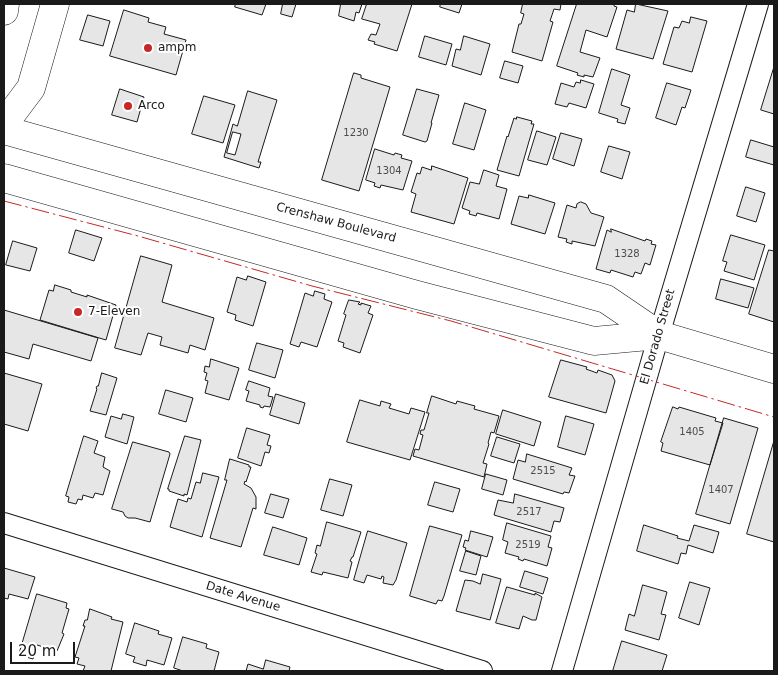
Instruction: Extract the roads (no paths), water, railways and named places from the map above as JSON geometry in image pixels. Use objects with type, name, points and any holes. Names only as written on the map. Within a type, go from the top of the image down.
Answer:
[{"type":"main road","points":[[4,11],[5,4]]},
{"type":"main road","points":[[4,124],[31,88],[55,4]]},
{"type":"main road","name":"Crenshaw Boulevard","points":[[4,130],[606,299],[659,335],[774,368]]},
{"type":"main road","name":"Crenshaw Boulevard","points":[[4,178],[408,292],[594,341],[659,335]]},
{"type":"street","name":"El Dorado Street","points":[[562,671],[659,335],[758,4]]},
{"type":"street","name":"Date Avenue","points":[[4,523],[482,671]]},
{"type":"place","name":"ampm","points":[[148,48]]},
{"type":"place","name":"Arco","points":[[128,106]]},
{"type":"place","name":"7-Eleven","points":[[78,312]]}]
